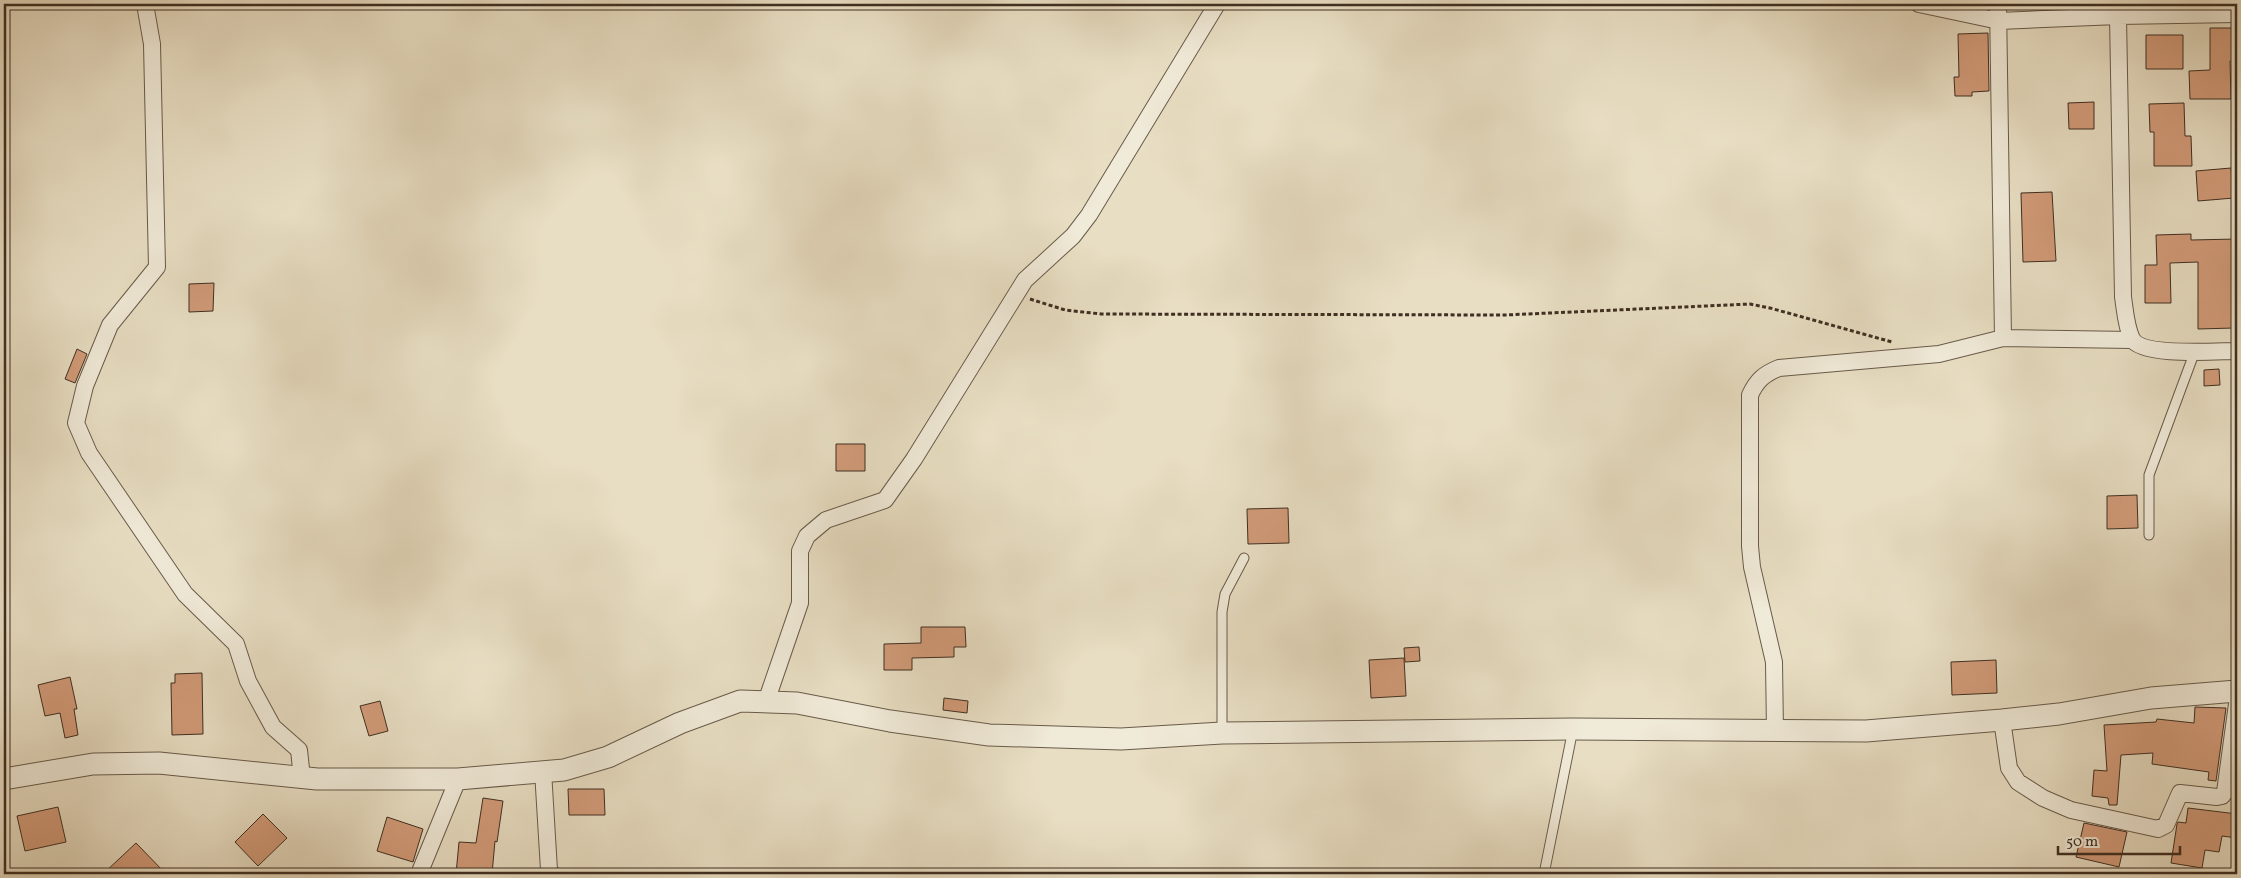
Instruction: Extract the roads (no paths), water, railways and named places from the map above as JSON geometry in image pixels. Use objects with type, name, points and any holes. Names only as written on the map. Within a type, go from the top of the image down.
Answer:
[{"type":"street","points":[[145,4],[152,44],[157,266],[110,325],[85,386],[76,423],[89,453],[185,594],[236,644],[248,681],[273,727],[299,750],[302,778]]},
{"type":"street","points":[[766,702],[800,603],[800,551],[807,536],[826,520],[885,500],[914,459],[1015,294],[1034,270],[1082,226],[1191,50],[1217,4]]},
{"type":"street","points":[[1919,4],[1999,21],[2121,10],[2237,14]]},
{"type":"street","points":[[1998,4],[2003,338]]},
{"type":"street","points":[[2121,10],[2123,297],[2132,340]]},
{"type":"street","points":[[1775,732],[1774,662],[1752,567],[1750,546],[1750,396],[1756,382],[1766,373],[1780,368],[1938,354],[2003,338],[2132,340],[2140,346],[2159,350],[2237,351]]},
{"type":"street","points":[[4,779],[93,764],[159,763],[302,778],[458,779],[564,770],[608,757],[680,723],[740,701],[797,703],[890,721],[988,735],[1122,739],[1222,733],[1573,729],[1775,732],[1866,731],[2059,714],[2151,698],[2237,690]]},
{"type":"street","points":[[2002,720],[2009,768],[2018,782],[2050,802],[2071,810],[2158,829],[2166,825],[2180,793],[2217,797],[2226,792],[2237,704]]},
{"type":"street","points":[[542,772],[549,870],[552,874]]},
{"type":"street","points":[[419,874],[458,779]]},
{"type":"lane","points":[[2149,535],[2150,475],[2195,351]]},
{"type":"lane","points":[[1222,733],[1222,612],[1225,594],[1244,558]]},
{"type":"lane","points":[[1544,874],[1573,729]]}]
